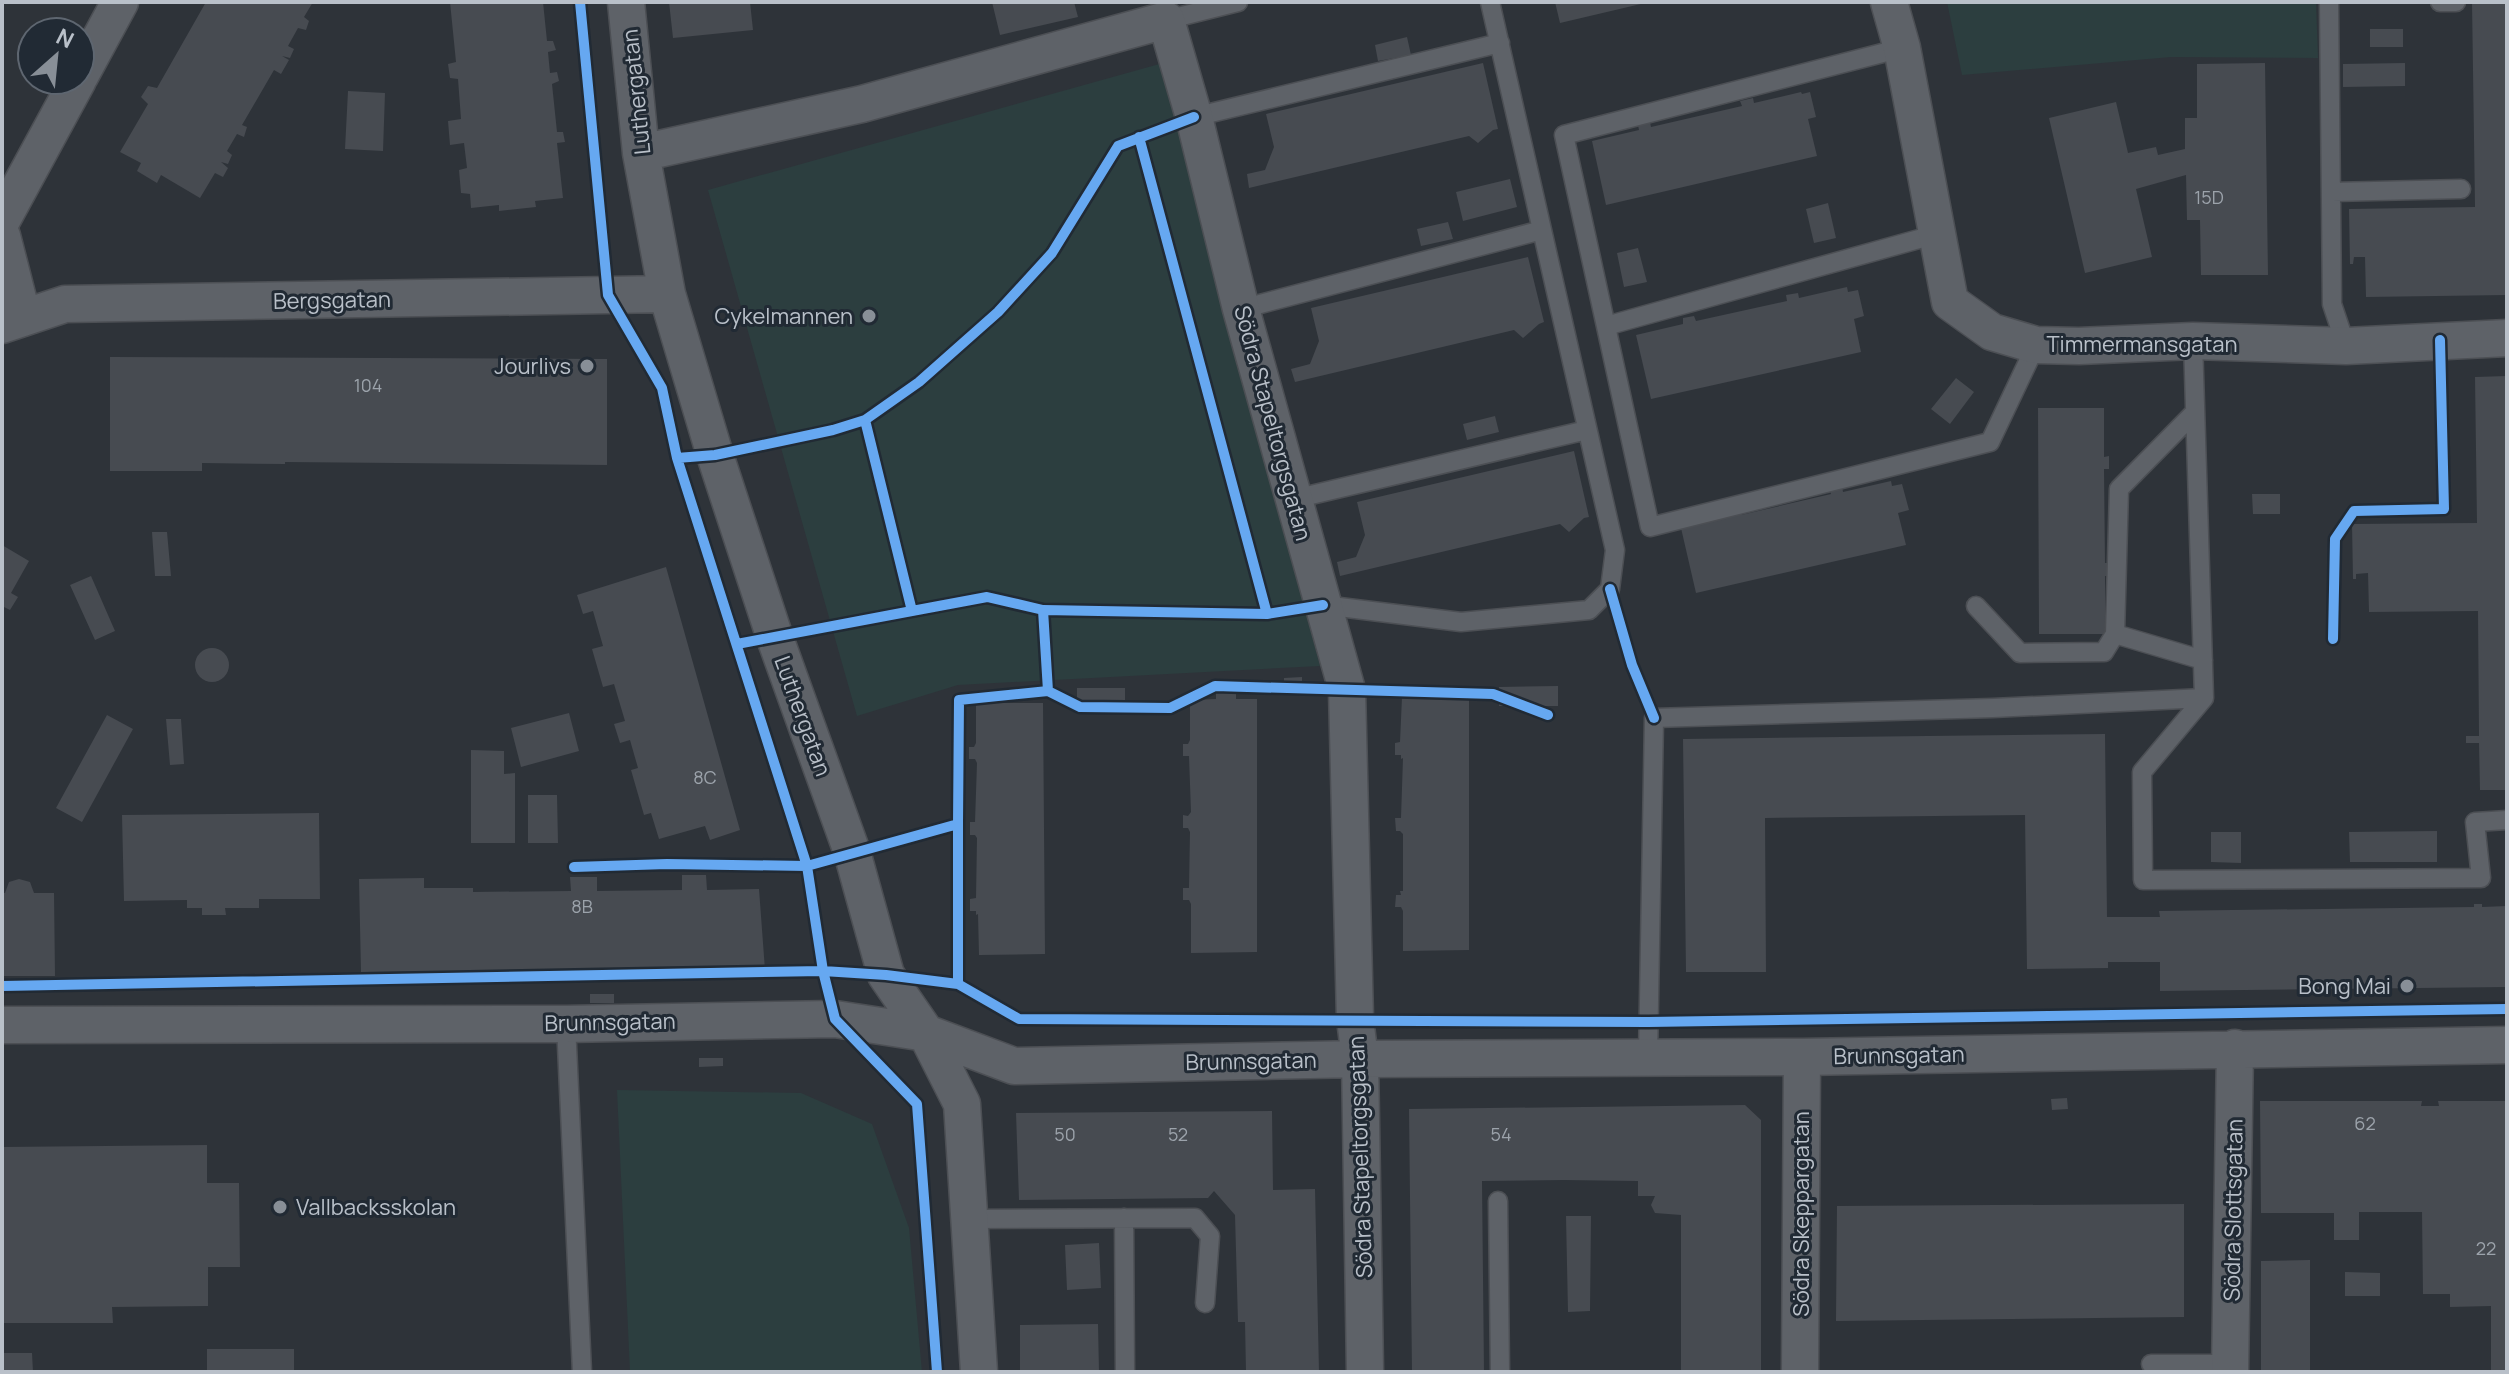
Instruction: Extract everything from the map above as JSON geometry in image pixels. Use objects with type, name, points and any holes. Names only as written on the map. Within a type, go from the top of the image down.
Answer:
[{"type":"street","points":[[96,46],[120,2]]},
{"type":"street","name":"Luthergatan","points":[[626,2],[641,153],[667,294],[715,455],[775,638],[852,852],[886,975],[926,1033],[962,1104],[979,1372]]},
{"type":"street","name":"Timmermansgatan","points":[[1889,2],[1902,48],[1950,302],[1992,332],[2036,345],[2079,346],[2193,341],[2346,346],[2507,338]]},
{"type":"street","points":[[641,153],[862,104],[1166,20]]},
{"type":"street","name":"Södra Stapeltorgsgatan","points":[[1166,20],[1194,117],[1241,309],[1347,690],[1355,1019],[1360,1059],[1365,1372]]},
{"type":"street","points":[[2,220],[69,96]]},
{"type":"street","points":[[2,236],[13,322]]},
{"type":"street","name":"Bergsgatan","points":[[13,322],[65,304],[667,294]]},
{"type":"street","name":"Brunnsgatan","points":[[2,1025],[566,1024],[835,1019],[926,1033],[1014,1066],[2507,1045]]},
{"type":"street","name":"Södra Slottsgatan","points":[[2230,1368],[2235,1048]]},
{"type":"street","name":"Södra Skeppargatan","points":[[1800,1372],[1802,1057]]},
{"type":"lane","points":[[1166,20],[1238,2]]},
{"type":"lane","points":[[1323,605],[1461,622],[1589,610],[1610,589],[1615,550],[1490,2]]},
{"type":"lane","points":[[2329,2],[2332,304],[2346,346]]},
{"type":"lane","points":[[2440,2],[2456,2]]},
{"type":"lane","points":[[1194,117],[1500,43]]},
{"type":"lane","points":[[1902,48],[1564,135],[1650,527],[1990,442],[2036,345]]},
{"type":"lane","points":[[2332,192],[2461,189]]},
{"type":"lane","points":[[1241,309],[1542,230]]},
{"type":"lane","points":[[1606,326],[1937,234]]},
{"type":"lane","points":[[2193,341],[2204,698],[2142,772],[2143,880],[2481,878],[2475,822],[2507,820]]},
{"type":"lane","points":[[1976,606],[2020,653],[2104,652],[2115,634],[2119,489],[2195,412]]},
{"type":"lane","points":[[1294,499],[1587,430]]},
{"type":"lane","points":[[2115,634],[2203,660]]},
{"type":"lane","points":[[1648,1057],[1654,718],[2204,698]]},
{"type":"lane","points":[[566,1024],[582,1372]]},
{"type":"lane","points":[[1498,1201],[1500,1372]]},
{"type":"lane","points":[[1124,1218],[1125,1372]]},
{"type":"lane","points":[[969,1219],[1195,1218],[1210,1236],[1205,1303]]},
{"type":"lane","points":[[2151,1364],[2230,1368]]},
{"type":"shaded area","points":[[1947,2],[2316,2],[2318,58],[2171,57],[1962,75]]},
{"type":"shaded area","points":[[1163,63],[1320,666],[958,685],[857,716],[708,190]]},
{"type":"shaded area","points":[[617,1090],[801,1093],[872,1124],[909,1228],[922,1372],[630,1372]]},
{"type":"building","points":[[206,2],[313,2],[304,17],[309,21],[306,30],[298,28],[288,46],[294,49],[290,58],[282,56],[289,60],[281,74],[274,70],[242,125],[247,127],[244,137],[237,134],[227,151],[232,155],[228,164],[221,162],[228,168],[223,177],[215,173],[200,198],[161,175],[157,183],[137,171],[141,163],[120,152],[148,104],[141,97],[148,86],[157,88]]},
{"type":"building","points":[[450,2],[543,2],[547,41],[553,41],[556,50],[548,52],[550,73],[557,72],[559,81],[552,84],[557,132],[563,132],[565,142],[557,143],[563,198],[535,201],[536,207],[499,211],[499,205],[471,208],[470,194],[461,193],[459,170],[467,168],[464,143],[450,145],[448,121],[461,119],[458,79],[450,78],[448,64],[456,62]]},
{"type":"building","points":[[669,2],[750,2],[753,30],[673,38]]},
{"type":"building","points":[[992,2],[1074,2],[1078,17],[1000,35]]},
{"type":"building","points":[[1555,2],[1645,2],[1645,3],[1560,23]]},
{"type":"building","points":[[2472,2],[2507,2],[2507,295],[2366,297],[2365,257],[2354,257],[2353,264],[2350,264],[2349,209],[2475,207]]},
{"type":"building","points":[[2370,29],[2403,29],[2403,47],[2370,47]]},
{"type":"building","points":[[1407,37],[1411,55],[1378,61],[1375,45]]},
{"type":"building","points":[[1483,63],[1498,129],[1478,143],[1469,136],[1249,188],[1247,174],[1265,170],[1274,147],[1266,114]]},
{"type":"building","points":[[2265,63],[2268,275],[2201,275],[2200,220],[2187,220],[2186,175],[2136,189],[2152,257],[2085,273],[2049,118],[2116,102],[2128,153],[2156,147],[2158,155],[2185,149],[2185,118],[2197,118],[2197,64]]},
{"type":"building","points":[[2405,63],[2405,86],[2343,87],[2343,64]]},
{"type":"building","points":[[348,91],[385,93],[383,151],[345,149]]},
{"type":"building","points":[[1810,92],[1816,117],[1808,119],[1817,156],[1606,205],[1592,141],[1639,130],[1638,125],[1650,122],[1651,127],[1742,106],[1740,101],[1753,98],[1754,103]]},
{"type":"building","points":[[1510,179],[1517,207],[1463,221],[1456,192]]},
{"type":"building","points":[[1828,203],[1836,238],[1814,243],[1806,209]]},
{"type":"building","points":[[1448,222],[1453,239],[1421,246],[1417,229]]},
{"type":"building","points":[[1638,248],[1647,282],[1624,287],[1617,253]]},
{"type":"building","points":[[1528,257],[1544,322],[1523,338],[1514,330],[1295,382],[1291,369],[1310,364],[1319,341],[1311,308]]},
{"type":"building","points":[[1847,287],[1848,292],[1858,290],[1864,316],[1854,319],[1861,352],[1651,399],[1636,335],[1683,324],[1683,318],[1694,316],[1696,321],[1787,301],[1786,295],[1798,293],[1799,298]]},
{"type":"building","points":[[110,357],[607,359],[607,465],[202,463],[202,471],[110,471]]},
{"type":"building","points":[[2507,376],[2507,790],[2480,790],[2479,743],[2466,743],[2466,736],[2479,736],[2478,611],[2369,612],[2368,573],[2356,574],[2356,579],[2353,579],[2352,524],[2477,523],[2475,377]]},
{"type":"building","points":[[1956,378],[1974,392],[1950,424],[1931,409]]},
{"type":"building","points":[[2038,408],[2104,408],[2104,457],[2109,456],[2109,469],[2104,469],[2105,563],[2110,563],[2110,576],[2105,576],[2105,634],[2039,634]]},
{"type":"building","points":[[1495,416],[1499,432],[1467,440],[1463,424]]},
{"type":"building","points":[[1574,451],[1589,517],[1569,532],[1560,524],[1340,576],[1337,562],[1356,557],[1365,535],[1357,502]]},
{"type":"building","points":[[1891,481],[1892,486],[1902,484],[1909,510],[1898,513],[1906,545],[1696,593],[1681,528],[1728,517],[1727,512],[1739,509],[1741,515],[1831,494],[1830,489],[1842,486],[1843,492]]},
{"type":"building","points":[[2252,494],[2280,494],[2280,514],[2253,514]]},
{"type":"building","points":[[152,532],[167,532],[171,576],[155,576]]},
{"type":"building","points":[[2,545],[29,561],[11,593],[18,597],[10,610],[2,606]]},
{"type":"building","points":[[666,567],[740,830],[710,840],[705,826],[659,839],[651,813],[644,815],[631,770],[638,768],[630,740],[620,743],[614,724],[625,721],[614,684],[603,687],[592,649],[603,646],[593,611],[583,614],[577,595]]},
{"type":"building","points":[[91,576],[115,631],[95,640],[70,585]]},
{"type":"building","points":[[212,648],[224,653],[229,665],[224,677],[212,682],[200,677],[195,665],[200,653]]},
{"type":"building","points":[[1302,677],[1302,686],[1284,686],[1284,678]]},
{"type":"building","points":[[1413,686],[1429,686],[1429,698],[1469,698],[1469,950],[1403,951],[1403,911],[1401,907],[1395,907],[1396,895],[1401,895],[1400,891],[1403,891],[1403,834],[1396,831],[1395,818],[1401,818],[1403,758],[1395,755],[1395,743],[1400,742],[1402,697],[1413,698]]},
{"type":"building","points":[[1558,686],[1558,706],[1499,706],[1499,687]]},
{"type":"building","points":[[1077,688],[1125,688],[1125,704],[1077,704]]},
{"type":"building","points":[[1216,690],[1236,690],[1236,699],[1257,699],[1257,952],[1191,953],[1191,904],[1189,900],[1183,900],[1183,888],[1189,888],[1190,832],[1188,828],[1183,828],[1183,815],[1188,816],[1191,812],[1189,756],[1183,756],[1183,744],[1188,744],[1190,740],[1190,700],[1216,699]]},
{"type":"building","points":[[976,703],[1043,703],[1045,954],[979,955],[978,914],[970,911],[970,899],[976,898],[977,838],[970,835],[970,822],[975,822],[977,763],[975,759],[969,759],[969,747],[974,747],[976,743]]},
{"type":"building","points":[[569,713],[579,751],[521,767],[511,728]]},
{"type":"building","points":[[107,715],[133,729],[82,822],[56,808]]},
{"type":"building","points":[[166,719],[181,719],[184,764],[170,765]]},
{"type":"building","points":[[2105,734],[2107,917],[2160,917],[2159,911],[2474,907],[2474,904],[2482,904],[2482,907],[2507,906],[2507,987],[2160,991],[2160,962],[2108,962],[2108,968],[2027,969],[2025,815],[1765,818],[1766,972],[1686,972],[1683,739]]},
{"type":"building","points":[[471,750],[504,751],[504,774],[515,773],[515,843],[471,843]]},
{"type":"building","points":[[528,795],[557,795],[558,843],[528,843]]},
{"type":"building","points":[[319,813],[320,899],[259,899],[259,908],[225,908],[226,915],[202,915],[202,908],[187,908],[187,900],[124,901],[122,815]]},
{"type":"building","points":[[2437,831],[2437,862],[2350,862],[2349,832]]},
{"type":"building","points":[[2211,832],[2241,832],[2241,863],[2211,862]]},
{"type":"building","points":[[682,875],[706,875],[707,890],[759,889],[765,970],[361,972],[359,879],[424,878],[424,888],[473,888],[473,892],[571,891],[570,877],[597,877],[597,891],[682,890]]},
{"type":"building","points":[[19,879],[30,882],[34,893],[54,893],[55,976],[2,976],[2,893],[5,893],[9,882]]},
{"type":"building","points":[[590,994],[614,994],[614,1003],[590,1003]]},
{"type":"building","points":[[699,1058],[723,1058],[723,1066],[699,1067]]},
{"type":"building","points":[[2067,1098],[2068,1109],[2052,1110],[2051,1099]]},
{"type":"building","points":[[2260,1101],[2422,1101],[2421,1106],[2439,1106],[2438,1101],[2507,1101],[2507,1372],[2491,1372],[2491,1306],[2450,1307],[2450,1294],[2423,1294],[2422,1212],[2359,1212],[2359,1240],[2334,1240],[2334,1213],[2261,1213]]},
{"type":"building","points":[[1745,1105],[1761,1120],[1761,1372],[1681,1372],[1681,1215],[1655,1213],[1651,1205],[1655,1196],[1638,1196],[1638,1181],[1564,1180],[1482,1181],[1484,1372],[1412,1372],[1409,1109]]},
{"type":"building","points":[[1272,1111],[1273,1190],[1315,1189],[1319,1372],[1246,1372],[1245,1322],[1238,1322],[1235,1215],[1214,1191],[1208,1198],[1019,1200],[1016,1113]]},
{"type":"building","points":[[207,1145],[207,1183],[239,1183],[240,1267],[208,1267],[208,1306],[112,1307],[113,1323],[2,1323],[2,1147]]},
{"type":"building","points":[[2184,1204],[2184,1317],[1836,1321],[1837,1206]]},
{"type":"building","points":[[1566,1216],[1591,1216],[1590,1311],[1568,1312]]},
{"type":"building","points":[[1099,1243],[1101,1288],[1067,1290],[1065,1245]]},
{"type":"building","points":[[2310,1260],[2310,1372],[2261,1372],[2261,1261]]},
{"type":"building","points":[[2345,1272],[2380,1273],[2380,1296],[2345,1296]]},
{"type":"building","points":[[1098,1324],[1099,1372],[1020,1372],[1020,1325]]},
{"type":"building","points":[[207,1349],[294,1349],[294,1372],[207,1372]]},
{"type":"building","points":[[2,1353],[32,1353],[33,1372],[2,1372]]},
{"type":"cycle path","points":[[580,2],[608,295],[662,388],[677,458],[807,866],[823,971],[835,1019],[917,1104],[937,1372]]},
{"type":"cycle path","points":[[677,458],[715,455],[833,430],[865,420],[919,382],[998,312],[1052,253],[1118,146],[1194,117]]},
{"type":"cycle path","points":[[1139,137],[1267,614]]},
{"type":"cycle path","points":[[2333,639],[2335,539],[2354,511],[2444,509],[2440,340]]},
{"type":"cycle path","points":[[737,644],[912,611],[865,420]]},
{"type":"cycle path","points":[[1610,589],[1632,665],[1654,718]]},
{"type":"cycle path","points":[[912,611],[987,597],[1043,610],[1048,691]]},
{"type":"cycle path","points":[[1043,610],[1267,614],[1323,605]]},
{"type":"cycle path","points":[[574,867],[667,864],[807,866],[958,824],[959,700],[1048,691],[1080,707],[1170,708],[1215,686],[1493,694],[1548,715]]},
{"type":"cycle path","points":[[958,824],[958,984]]},
{"type":"cycle path","points":[[2,986],[823,971],[958,984],[1019,1019],[1648,1022],[2507,1009]]},
{"type":"place","name":"Cykelmannen","points":[[869,316]]},
{"type":"place","name":"Jourlivs","points":[[587,366]]},
{"type":"place","name":"Bong Mai","points":[[2407,986]]},
{"type":"place","name":"Vallbacksskolan","points":[[280,1207]]}]
